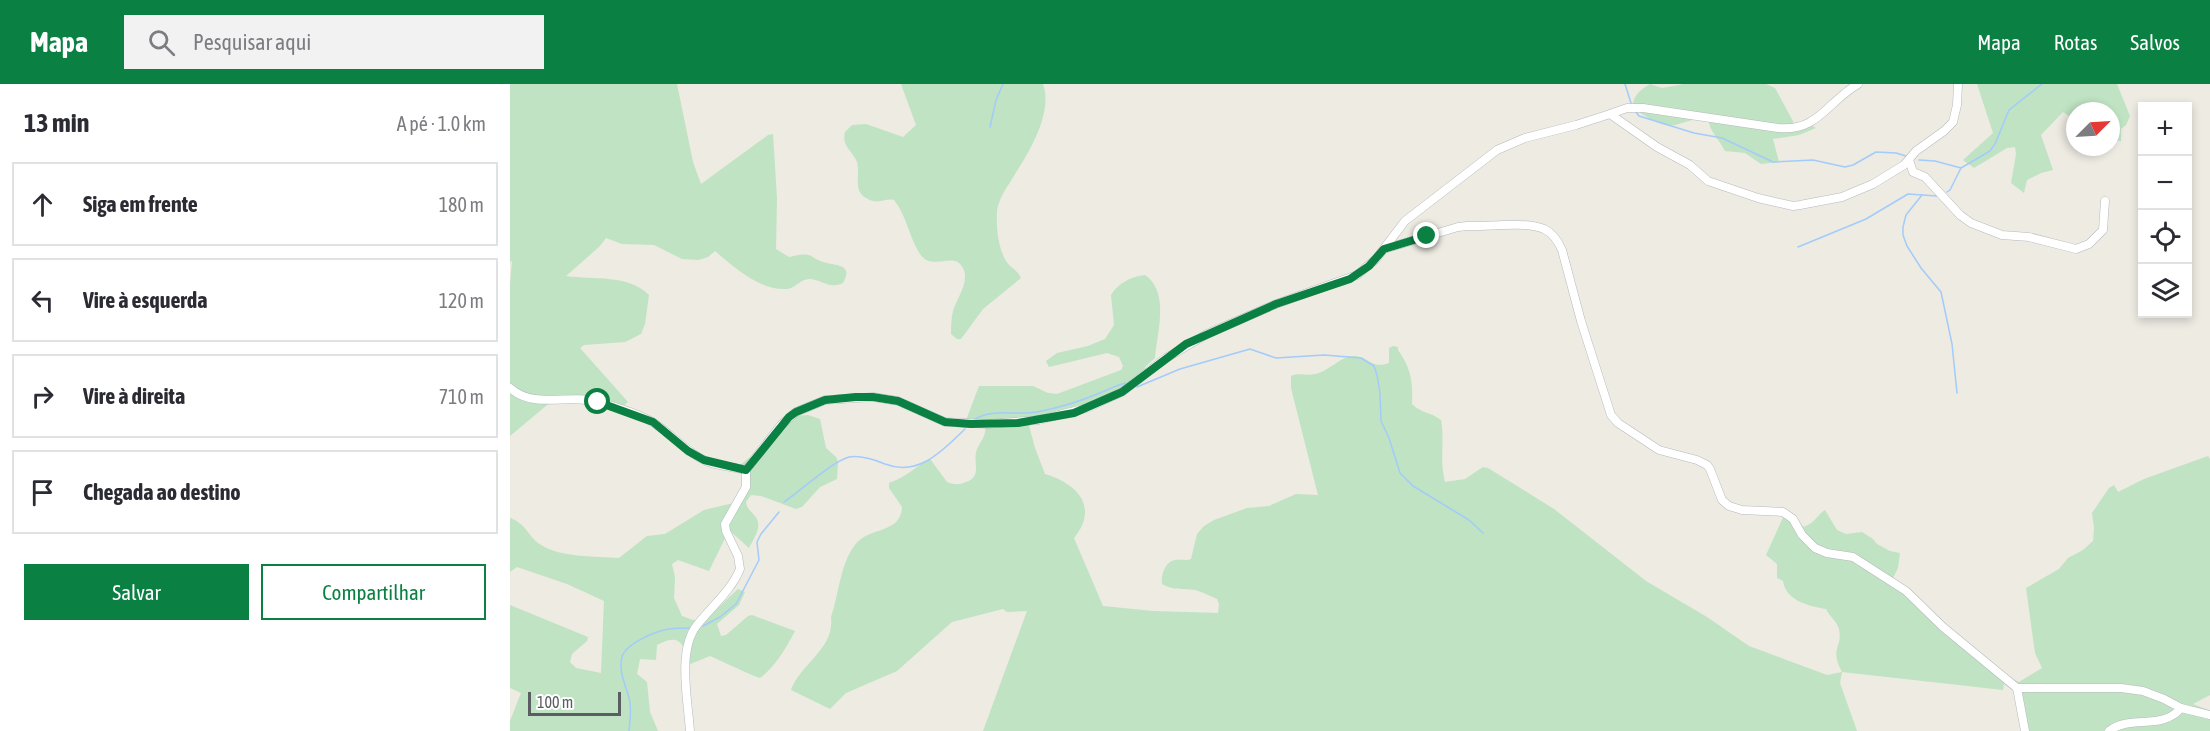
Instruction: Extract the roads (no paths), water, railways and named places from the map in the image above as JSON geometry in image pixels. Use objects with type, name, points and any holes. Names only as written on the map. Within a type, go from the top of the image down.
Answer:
[{"type":"street","points":[[690,731],[686,678],[689,640],[697,626],[720,600],[740,569],[738,556],[725,524],[746,487],[746,470],[789,417],[796,412],[825,400],[856,397],[888,399],[945,422],[971,424],[1039,420],[1087,408],[1122,392],[1166,357],[1207,334],[1285,301],[1350,279],[1369,266],[1405,221],[1490,154],[1515,141],[1627,108],[1643,108],[1778,128],[1797,128],[1813,122],[1831,104],[1858,84]]},
{"type":"street","points":[[1610,114],[1658,147],[1690,165],[1708,181],[1758,198],[1793,206],[1842,197],[1892,174],[1916,151],[1953,122],[1958,84]]},
{"type":"street","points":[[1908,160],[1913,172],[1925,177],[1967,221],[2009,236],[2029,237],[2076,249],[2082,248],[2096,239],[2103,230],[2105,201]]},
{"type":"street","points":[[1384,249],[1458,227],[1542,228],[1557,239],[1562,250],[1581,321],[1611,415],[1618,423],[1664,453],[1697,460],[1707,465],[1722,500],[1729,506],[1742,510],[1786,513],[1793,519],[1804,538],[1815,548],[1827,553],[1853,557],[1906,591],[1943,627],[2017,688],[2121,688],[2149,693],[2181,708],[2210,715]]},
{"type":"street","points":[[510,388],[517,394],[535,400],[587,399],[630,412],[653,422],[688,451],[704,460],[746,470]]},
{"type":"street","points":[[2017,688],[2025,731]]},
{"type":"street","points":[[2109,731],[2121,724],[2169,719],[2181,708]]},
{"type":"waterway","points":[[990,127],[996,100],[1003,84]]},
{"type":"waterway","points":[[1625,84],[1631,103]]},
{"type":"waterway","points":[[1947,192],[1961,168],[1990,151],[2009,110],[2042,84]]},
{"type":"waterway","points":[[1636,112],[1639,116],[1694,133],[1722,138],[1773,162],[1813,160],[1845,167],[1876,152],[1906,156]]},
{"type":"waterway","points":[[1919,160],[1935,161],[1961,168]]},
{"type":"waterway","points":[[1798,247],[1866,219],[1908,194],[1937,196]]},
{"type":"waterway","points":[[1922,195],[1906,215],[1903,235],[1921,268],[1941,292],[1952,344],[1957,393]]},
{"type":"waterway","points":[[1137,387],[1180,369],[1250,349],[1276,358],[1324,355],[1361,358],[1374,366],[1380,393],[1381,421],[1400,473],[1413,486],[1469,520],[1483,533]]},
{"type":"waterway","points":[[972,421],[987,414],[1037,412],[1085,399],[1126,383]]},
{"type":"waterway","points":[[784,502],[825,470],[849,457],[873,460],[897,467],[909,467],[929,460],[965,429]]},
{"type":"waterway","points":[[703,626],[720,617],[736,604],[759,560],[757,542],[779,512]]},
{"type":"waterway","points":[[629,731],[630,702],[621,668],[624,652],[635,643],[657,632],[692,628]]}]
